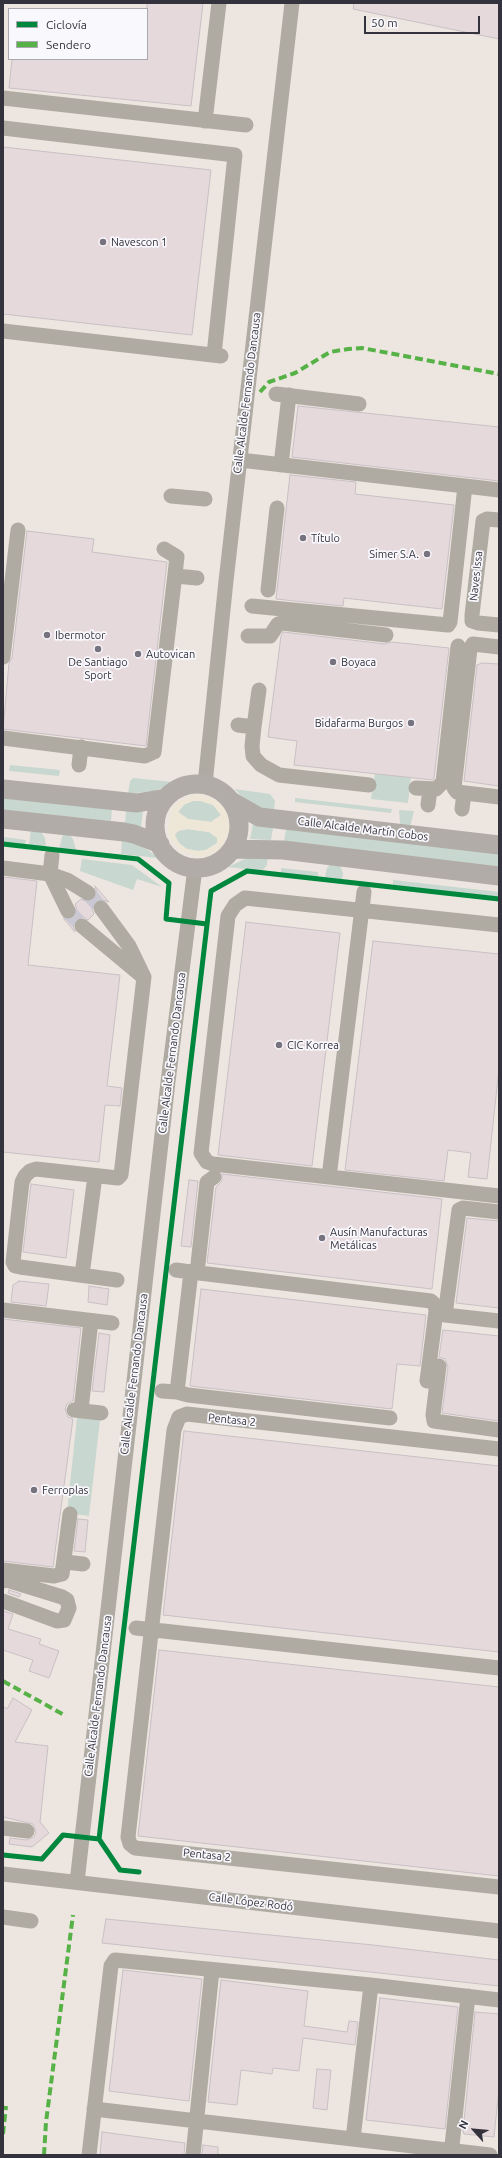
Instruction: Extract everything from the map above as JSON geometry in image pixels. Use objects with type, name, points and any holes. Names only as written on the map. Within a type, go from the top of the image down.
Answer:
[{"type":"main road","points":[[3,788],[137,803],[166,798],[185,786],[205,784],[216,788],[231,801],[237,812],[239,824],[238,837],[232,849],[216,863],[195,868],[184,866],[174,861],[160,844],[156,832],[156,820],[159,808],[166,798]]},
{"type":"main road","name":"Calle Alcalde Martín Cobos","points":[[231,801],[258,816],[499,845]]},
{"type":"main road","points":[[3,819],[124,832],[134,834],[160,844]]},
{"type":"main road","points":[[232,849],[283,850],[499,876]]},
{"type":"street","points":[[205,121],[219,3]]},
{"type":"street","name":"Calle Alcalde Fernando Dancausa","points":[[205,784],[292,3]]},
{"type":"street","points":[[3,98],[246,125]]},
{"type":"street","points":[[3,128],[235,155],[218,356],[3,331]]},
{"type":"street","points":[[282,465],[282,394],[360,404]]},
{"type":"street","points":[[240,460],[499,490]]},
{"type":"street","points":[[252,606],[448,625],[450,622],[465,486]]},
{"type":"street","points":[[171,496],[205,499]]},
{"type":"street","points":[[268,590],[265,550],[277,508]]},
{"type":"street","name":"Naves Issa","points":[[499,520],[487,519],[483,521],[472,621],[499,626]]},
{"type":"street","points":[[3,657],[18,530]]},
{"type":"street","points":[[3,738],[145,756],[154,752],[177,557],[164,549]]},
{"type":"street","points":[[175,576],[197,578]]},
{"type":"street","points":[[248,636],[270,636],[278,624],[282,623],[386,634]]},
{"type":"street","points":[[499,647],[473,644],[470,649],[454,788],[457,792],[499,797]]},
{"type":"street","points":[[428,805],[423,788],[436,790],[443,782],[458,646]]},
{"type":"street","points":[[259,690],[252,746],[253,756],[261,765],[278,775],[368,785]]},
{"type":"street","points":[[238,725],[254,727]]},
{"type":"street","points":[[78,764],[81,747]]},
{"type":"street","points":[[462,809],[464,793]]},
{"type":"street","points":[[52,855],[50,874],[68,911]]},
{"type":"street","points":[[3,868],[50,874],[67,880],[88,893]]},
{"type":"street","name":"Calle Alcalde Fernando Dancausa","points":[[77,1882],[164,1112],[195,868]]},
{"type":"street","points":[[329,1177],[364,892]]},
{"type":"street","points":[[499,925],[246,898],[235,905],[228,916],[203,1086],[201,1153],[207,1162],[213,1164],[499,1196]]},
{"type":"street","points":[[101,908],[129,946],[148,978],[122,1172],[118,1178],[36,1169],[25,1176],[22,1182],[13,1262],[15,1266],[117,1280]]},
{"type":"street","points":[[82,926],[138,974],[148,978]]},
{"type":"street","points":[[82,1275],[95,1176]]},
{"type":"street","points":[[214,1177],[208,1182],[188,1272],[170,1391],[188,1395],[390,1418]]},
{"type":"street","points":[[499,1212],[463,1208],[459,1210],[433,1415],[434,1421],[499,1430]]},
{"type":"street","points":[[188,1272],[430,1301],[435,1305],[436,1311],[427,1381]]},
{"type":"street","points":[[3,1310],[112,1323]]},
{"type":"street","points":[[445,1315],[499,1321]]},
{"type":"street","points":[[92,1321],[78,1410],[101,1413]]},
{"type":"street","name":"Pentasa 2","points":[[499,1449],[187,1414],[179,1417],[174,1430],[128,1837],[130,1844],[136,1848],[499,1887]]},
{"type":"street","points":[[3,1570],[58,1576],[62,1574],[65,1562],[70,1514]]},
{"type":"street","points":[[65,1562],[83,1564]]},
{"type":"street","points":[[3,1581],[7,1580],[62,1597],[74,1608],[64,1620],[57,1621],[3,1601]]},
{"type":"street","points":[[136,1628],[499,1668]]},
{"type":"street","points":[[3,1828],[27,1831]]},
{"type":"street","name":"Calle López Rodó","points":[[3,1874],[499,1931]]},
{"type":"street","points":[[3,1917],[31,1921]]},
{"type":"street","points":[[89,2155],[111,1966],[114,1960],[371,1985],[499,2000]]},
{"type":"street","points":[[192,2155],[212,1970]]},
{"type":"street","points":[[353,2139],[371,1985]]},
{"type":"street","points":[[451,2153],[468,1996]]},
{"type":"street","points":[[94,2109],[353,2139],[451,2153],[490,2155]]},
{"type":"shaded area","points":[[3,3],[499,3],[499,2155],[3,2155]]},
{"type":"shaded area","points":[[10,765],[60,770],[59,776],[9,771]]},
{"type":"shaded area","points":[[375,773],[411,777],[408,803],[371,799]]},
{"type":"shaded area","points":[[133,778],[173,782],[168,786],[154,791],[128,794],[130,781]]},
{"type":"shaded area","points":[[235,789],[270,794],[275,801],[274,810],[261,808],[241,796]]},
{"type":"shaded area","points":[[3,797],[112,809],[111,821],[3,810]]},
{"type":"shaded area","points":[[295,798],[392,809],[391,813],[295,802]]},
{"type":"shaded area","points":[[193,801],[201,801],[213,805],[221,815],[211,822],[188,819],[178,812],[185,804]]},
{"type":"shaded area","points":[[399,810],[414,811],[410,827],[404,827],[400,823]]},
{"type":"shaded area","points":[[126,811],[143,811],[141,827],[125,823]]},
{"type":"shaded area","points":[[253,824],[273,828],[271,840],[250,839]]},
{"type":"shaded area","points":[[31,829],[41,832],[45,838],[46,847],[29,845]]},
{"type":"shaded area","points":[[187,829],[209,832],[217,838],[217,843],[206,850],[198,851],[187,849],[178,843],[174,835],[178,831]]},
{"type":"shaded area","points":[[286,829],[499,853],[499,867],[284,842]]},
{"type":"shaded area","points":[[63,834],[70,835],[73,839],[76,850],[59,849]]},
{"type":"shaded area","points":[[3,837],[26,840],[25,845],[3,842]]},
{"type":"shaded area","points":[[122,841],[134,843],[148,850],[158,858],[121,854]]},
{"type":"shaded area","points":[[268,856],[267,865],[262,871],[228,867],[249,857]]},
{"type":"shaded area","points":[[82,859],[132,865],[162,887],[137,879],[133,890],[80,871]]},
{"type":"shaded area","points":[[330,864],[340,865],[343,873],[342,880],[325,877],[327,868]]},
{"type":"shaded area","points":[[281,868],[318,872],[318,877],[281,873]]},
{"type":"shaded area","points":[[393,880],[499,892],[499,897],[393,885]]},
{"type":"shaded area","points":[[77,1417],[100,1420],[89,1516],[67,1513]]},
{"type":"sand","points":[[194,795],[203,795],[219,802],[225,809],[230,826],[224,844],[209,855],[200,857],[181,851],[170,837],[168,827],[172,809],[178,802]],"holes":[[[193,801],[201,801],[213,805],[221,815],[211,822],[188,819],[178,812],[185,804]],[[187,829],[209,832],[217,838],[217,843],[206,850],[198,851],[187,849],[179,843],[175,835],[178,831]]]},
{"type":"building","points":[[147,3],[203,3],[191,106],[9,88],[12,60],[148,60]]},
{"type":"building","points":[[354,3],[499,3],[499,39],[353,9]]},
{"type":"building","name":"Navescon 1","points":[[3,147],[211,170],[192,335],[3,314]]},
{"type":"building","points":[[298,406],[499,427],[499,481],[292,457]]},
{"type":"building","points":[[290,475],[356,482],[355,494],[454,505],[442,609],[344,598],[343,606],[276,599]]},
{"type":"building","points":[[27,531],[94,539],[92,552],[167,562],[146,746],[3,729],[9,663],[12,658]]},
{"type":"building","points":[[283,632],[385,644],[392,642],[449,648],[433,780],[294,765],[297,741],[268,737],[281,636]]},
{"type":"building","points":[[482,663],[499,664],[499,786],[464,781],[477,665]]},
{"type":"building","points":[[3,877],[37,881],[28,965],[120,975],[107,1086],[122,1088],[120,1106],[105,1105],[99,1162],[3,1152]]},
{"type":"building","points":[[95,886],[109,902],[100,899],[95,901],[92,909],[94,914],[88,920],[83,917],[75,920],[73,925],[75,932],[63,918],[68,920],[75,916],[77,911],[75,904],[81,899],[88,902],[95,898],[97,893]]},
{"type":"building","name":"CIC Korrea","points":[[246,922],[340,933],[312,1166],[218,1155]]},
{"type":"building","points":[[373,941],[499,954],[499,1069],[487,1179],[468,1177],[471,1153],[448,1150],[444,1181],[345,1170]]},
{"type":"building","name":"Ausín Manufacturas Metálicas","points":[[222,1174],[442,1199],[432,1289],[207,1263],[216,1187],[222,1181]]},
{"type":"building","points":[[189,1180],[198,1181],[191,1247],[181,1246]]},
{"type":"building","points":[[31,1184],[74,1190],[66,1258],[23,1252]]},
{"type":"building","points":[[467,1218],[499,1221],[499,1308],[456,1303]]},
{"type":"building","points":[[19,1281],[49,1284],[46,1306],[11,1302],[13,1285]]},
{"type":"building","points":[[89,1286],[109,1289],[107,1305],[88,1302]]},
{"type":"building","points":[[201,1289],[426,1315],[420,1366],[397,1364],[392,1409],[190,1386]]},
{"type":"building","points":[[3,1319],[81,1328],[73,1401],[67,1404],[65,1409],[68,1417],[73,1419],[53,1567],[3,1561]]},
{"type":"building","points":[[443,1330],[499,1336],[499,1421],[442,1413],[448,1367],[445,1359],[439,1357]]},
{"type":"building","points":[[99,1333],[110,1335],[104,1392],[92,1391]]},
{"type":"building","points":[[184,1431],[499,1466],[499,1652],[163,1615]]},
{"type":"building","points":[[78,1519],[88,1520],[85,1552],[74,1551]]},
{"type":"building","points":[[9,1590],[21,1594],[19,1597],[8,1593]]},
{"type":"building","points":[[3,1611],[13,1614],[8,1629],[41,1639],[39,1644],[59,1651],[49,1678],[29,1671],[33,1660],[3,1650]]},
{"type":"building","points":[[159,1650],[499,1687],[499,1876],[138,1836]]},
{"type":"building","points":[[13,1698],[32,1710],[15,1742],[48,1746],[40,1822],[49,1833],[32,1847],[9,1844],[10,1838],[26,1840],[34,1837],[36,1832],[33,1824],[3,1817],[3,1706],[7,1709]]},
{"type":"building","points":[[106,1919],[373,1945],[499,1960],[499,1986],[102,1943]]},
{"type":"building","points":[[123,1970],[202,1979],[189,2101],[109,2091]]},
{"type":"building","points":[[221,1980],[308,1991],[304,2026],[347,2032],[349,2021],[358,2022],[355,2045],[303,2038],[299,2071],[273,2068],[272,2074],[241,2070],[237,2105],[208,2102]]},
{"type":"building","points":[[380,1998],[458,2007],[445,2129],[366,2120]]},
{"type":"building","points":[[475,2012],[499,2014],[499,2089],[494,2137],[464,2134],[463,2131]]},
{"type":"building","points":[[317,2069],[331,2070],[327,2110],[313,2108]]},
{"type":"building","points":[[102,2132],[185,2143],[184,2155],[100,2155]]},
{"type":"building","points":[[203,2145],[218,2147],[218,2155],[202,2155]]},
{"type":"tunnel","points":[[88,893],[101,908]]},
{"type":"tunnel","points":[[68,911],[82,926]]},
{"type":"marked path","points":[[260,392],[269,382],[295,373],[330,352],[348,349],[362,348],[499,374]]},
{"type":"marked path","points":[[3,1681],[66,1716]]},
{"type":"marked path","points":[[44,2155],[46,2122],[73,1915]]},
{"type":"marked path","points":[[3,2134],[6,2106]]},
{"type":"cycle path","points":[[3,844],[138,859],[169,883],[166,919],[207,924]]},
{"type":"cycle path","points":[[99,1839],[211,891],[247,871],[499,899]]},
{"type":"cycle path","points":[[3,1855],[42,1859],[63,1835],[99,1839],[120,1870],[139,1872]]},
{"type":"place","name":"Navescon 1","points":[[103,242]]},
{"type":"place","name":"Título","points":[[303,538]]},
{"type":"place","name":"Simer S.A.","points":[[427,554]]},
{"type":"place","name":"Ibermotor","points":[[47,635]]},
{"type":"place","name":"De Santiago Sport","points":[[98,649]]},
{"type":"place","name":"Autovican","points":[[138,654]]},
{"type":"place","name":"Boyaca","points":[[333,662]]},
{"type":"place","name":"Bidafarma Burgos","points":[[411,723]]},
{"type":"place","name":"CIC Korrea","points":[[279,1045]]},
{"type":"place","name":"Ausín Manufacturas Metálicas","points":[[322,1238]]},
{"type":"place","name":"Ferroplas","points":[[34,1490]]}]
